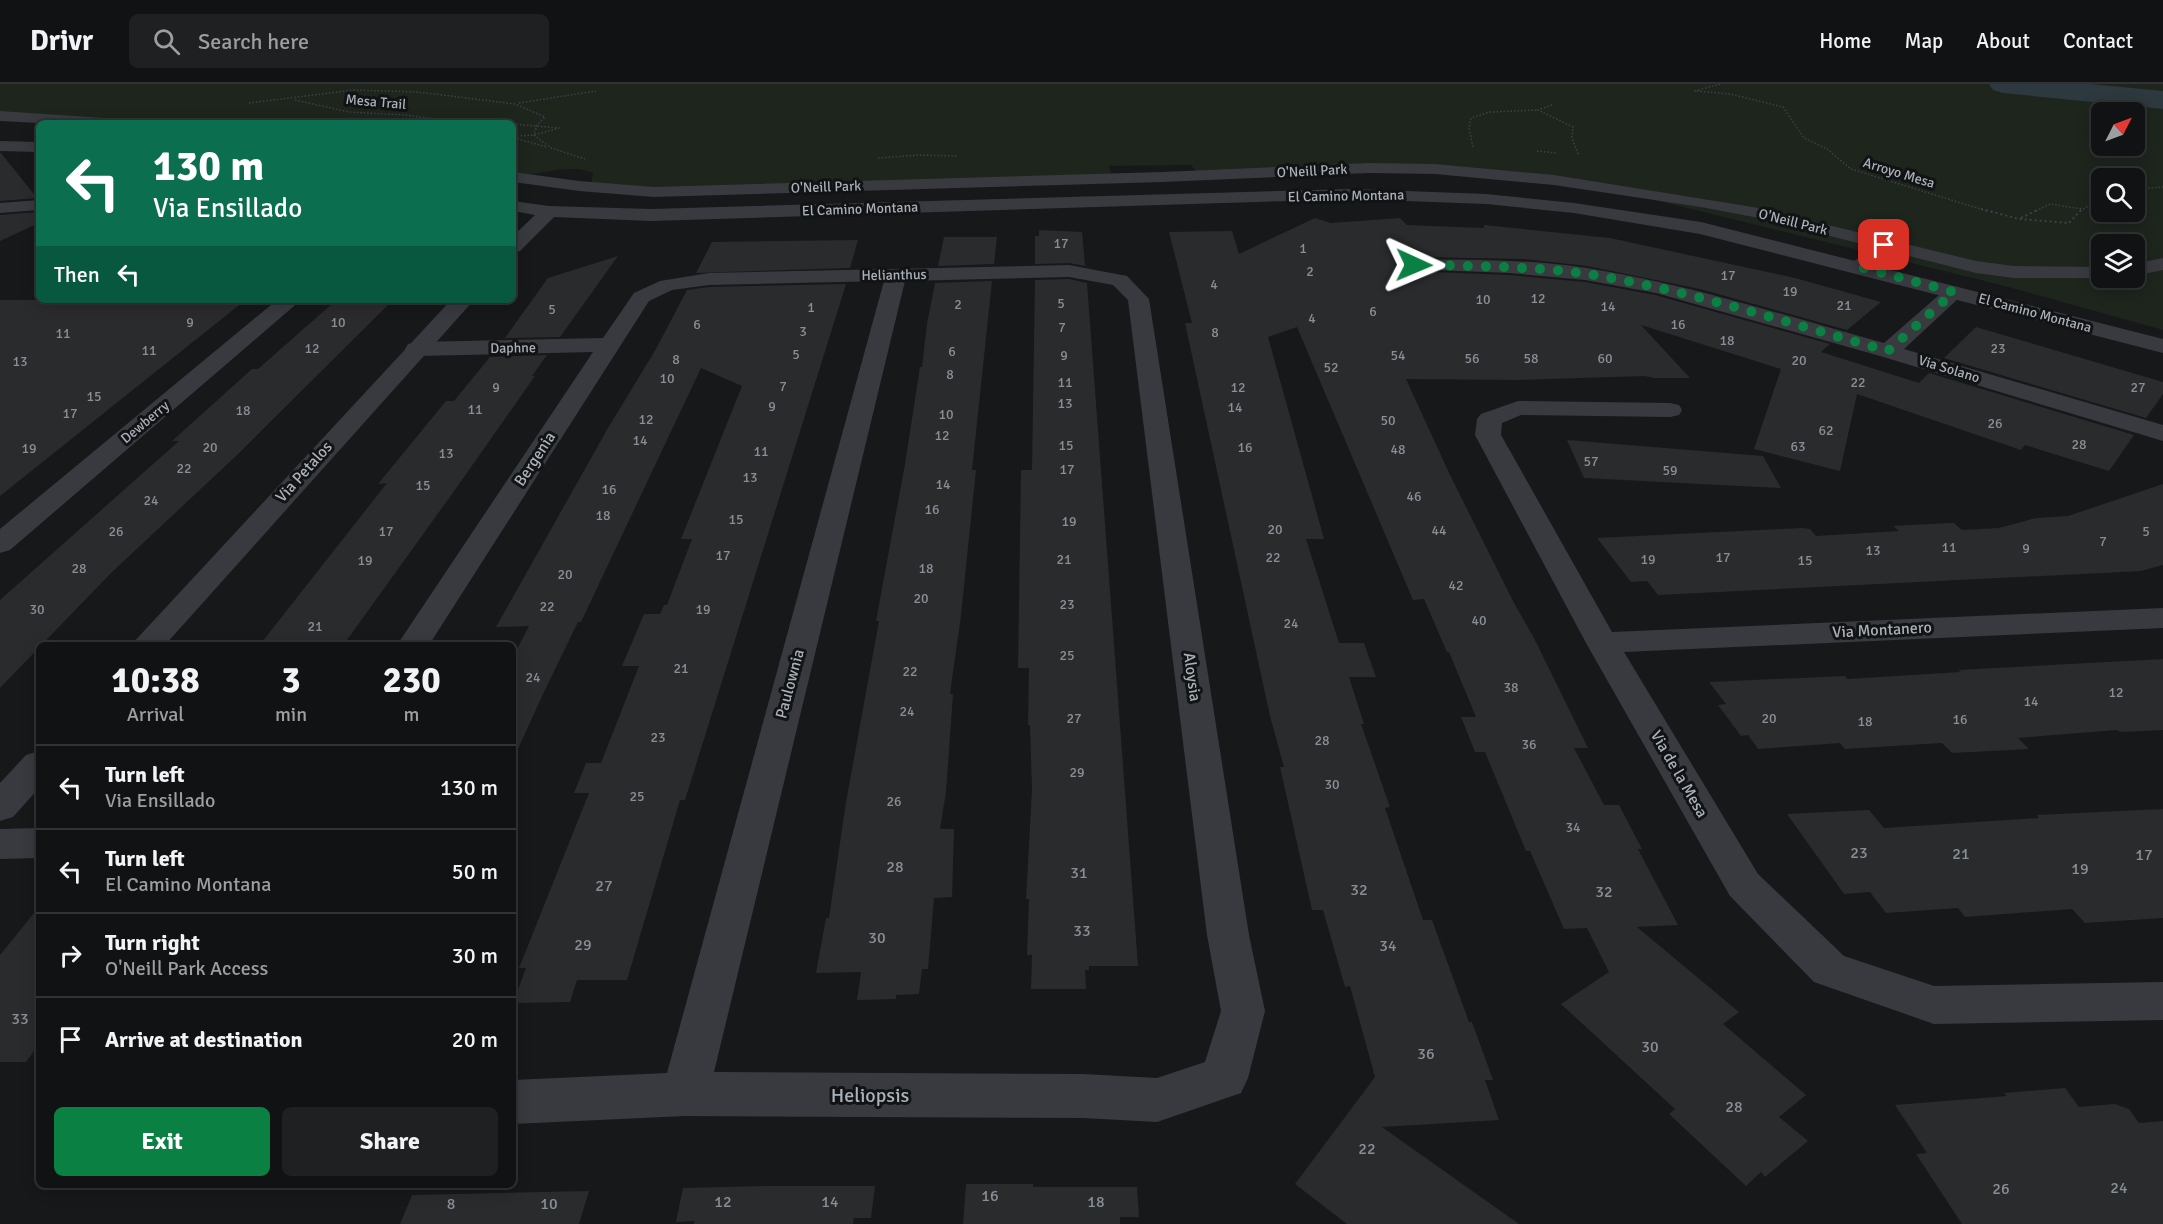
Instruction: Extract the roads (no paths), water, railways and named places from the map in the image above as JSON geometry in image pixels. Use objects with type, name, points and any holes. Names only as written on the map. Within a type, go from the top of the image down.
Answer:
[{"type":"street","points":[[0,116],[59,120]]},
{"type":"street","points":[[0,146],[36,147]]},
{"type":"street","name":"O'Neill Park","points":[[516,177],[579,186],[654,192],[1181,177],[1369,168],[1435,169],[1554,180],[1701,202],[1759,213],[1976,267],[2014,272],[2091,273]]},
{"type":"street","name":"El Camino Montana","points":[[516,206],[549,211],[692,214],[1330,195],[1434,196],[1522,202],[1614,213],[1701,228],[2163,346]]},
{"type":"street","points":[[2,208],[36,205]]},
{"type":"street","points":[[516,244],[549,211]]},
{"type":"street","points":[[2145,268],[2163,264]]},
{"type":"street","name":"Via Solano","points":[[1414,265],[1509,267],[1585,274],[1658,287],[1888,351],[2163,433]]},
{"type":"street","name":"Helianthus","points":[[667,285],[709,279],[1070,271],[1120,279]]},
{"type":"street","name":"Paulownia","points":[[685,1094],[896,275]]},
{"type":"street","name":"Aloysia","points":[[1120,279],[1138,299],[1228,935],[1243,1011],[1224,1078]]},
{"type":"street","name":"Bergenia","points":[[415,642],[641,297],[667,285]]},
{"type":"street","points":[[1888,351],[1954,292]]},
{"type":"street","name":"Dewberry","points":[[0,544],[286,303]]},
{"type":"street","name":"Via Petalos","points":[[150,642],[460,303]]},
{"type":"street","name":"Daphne","points":[[416,350],[609,345]]},
{"type":"street","name":"Via de la Mesa","points":[[1670,410],[1518,408],[1490,419],[1488,435],[1602,643],[1744,885],[1829,969],[1934,1005],[2163,1001]]},
{"type":"street","name":"Via Montanero","points":[[1602,643],[2163,618]]},
{"type":"street","points":[[0,807],[36,767]]},
{"type":"street","points":[[0,844],[36,843]]},
{"type":"street","name":"Heliopsis","points":[[516,1102],[685,1094],[1083,1096],[1157,1100],[1224,1078]]},
{"type":"lane","points":[[1856,266],[1884,245]]},
{"type":"waterway","points":[[2003,84],[2163,100]]}]
